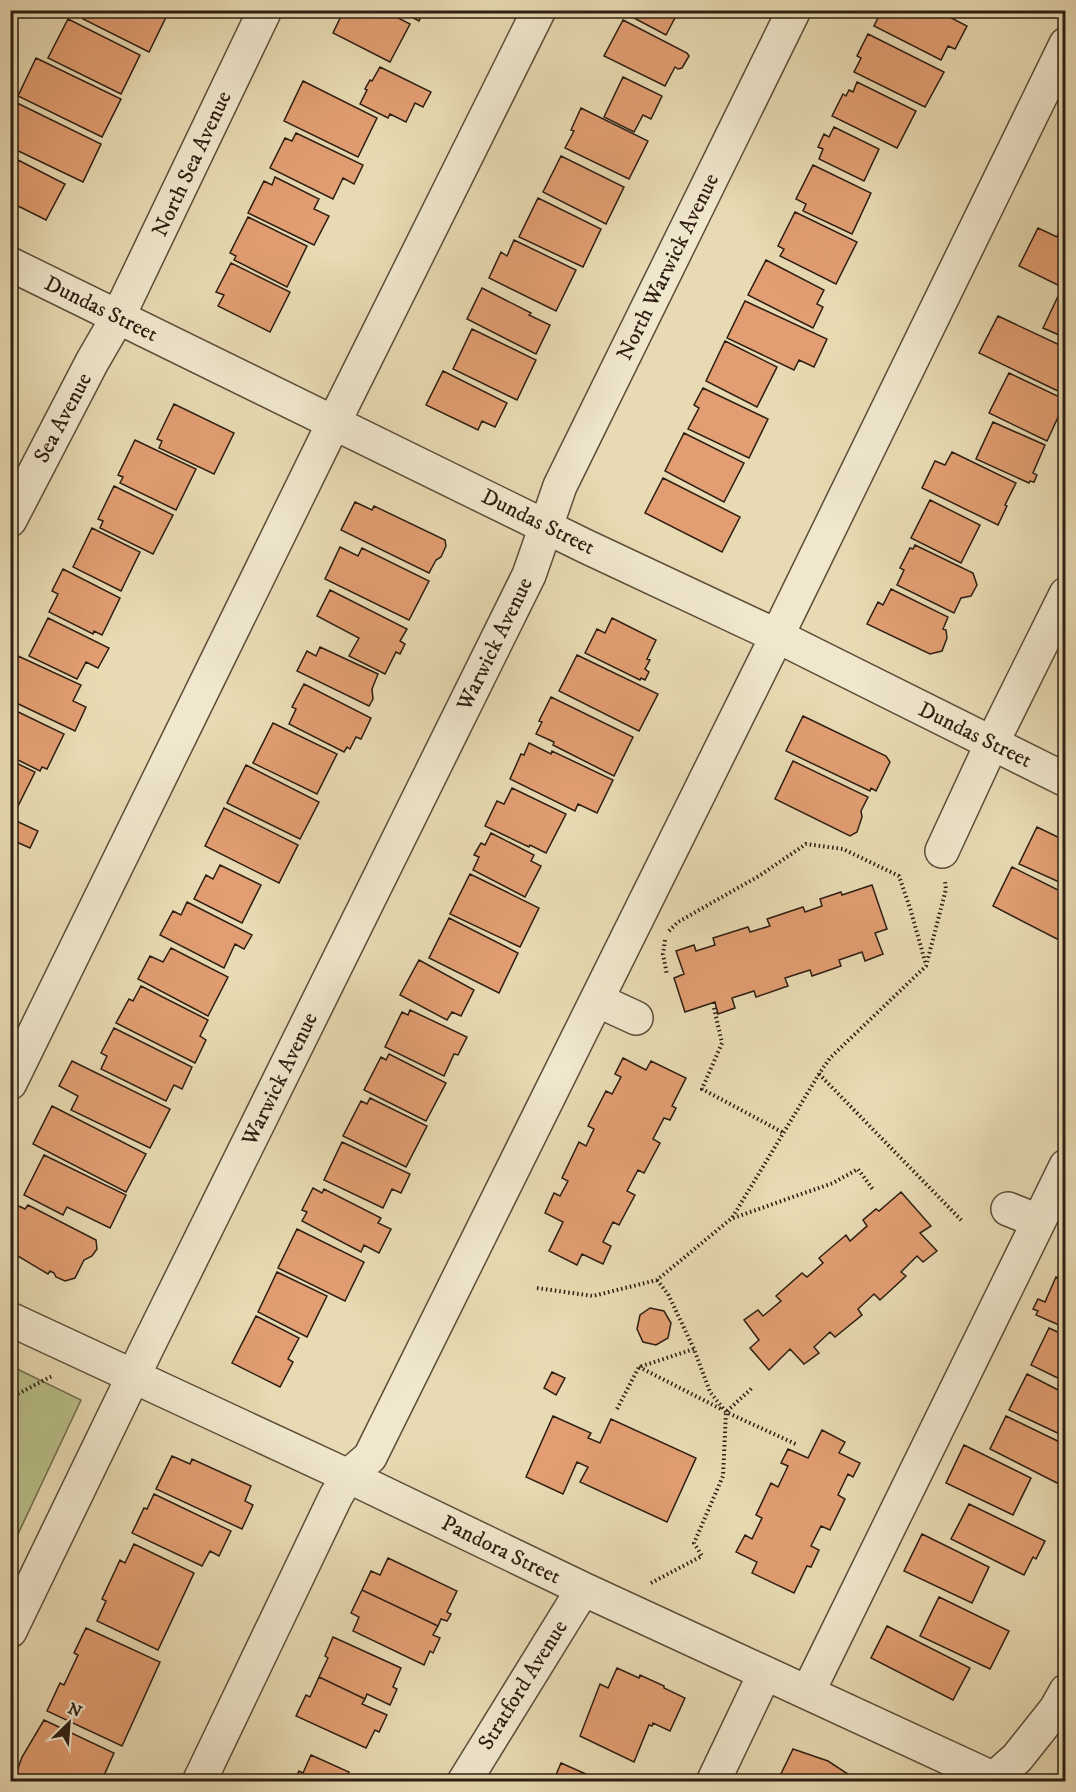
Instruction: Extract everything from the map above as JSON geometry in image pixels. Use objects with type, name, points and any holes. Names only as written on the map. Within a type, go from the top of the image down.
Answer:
[{"type":"street","name":"North Sea Avenue","points":[[118,317],[265,10]]},
{"type":"street","points":[[10,1083],[539,10]]},
{"type":"street","name":"North Warwick Avenue","points":[[545,526],[565,476],[794,10]]},
{"type":"street","points":[[199,1782],[336,1496],[348,1476],[370,1458],[597,1000],[692,831],[777,636],[1065,44]]},
{"type":"street","name":"Dundas Street","points":[[10,264],[545,526],[777,636],[1065,780]]},
{"type":"street","name":"Sea Avenue","points":[[10,520],[18,485],[118,317]]},
{"type":"street","name":"Warwick Avenue","points":[[10,1631],[529,575],[545,526]]},
{"type":"street","points":[[942,851],[1065,594]]},
{"type":"street","points":[[597,1000],[636,1018]]},
{"type":"street","points":[[808,1692],[924,1428],[1038,1221],[1065,1166]]},
{"type":"street","points":[[1008,1209],[1038,1221]]},
{"type":"street","name":"Pandora Street","points":[[10,1319],[134,1375],[583,1589],[995,1780]]},
{"type":"street","name":"Stratford Avenue","points":[[464,1782],[583,1589]]},
{"type":"street","points":[[713,1782],[765,1673]]},
{"type":"street","points":[[995,1780],[1017,1758],[1056,1709],[1065,1691]]},
{"type":"path","points":[[667,975],[663,954],[665,936],[678,922],[759,876],[806,844],[843,849],[898,876],[910,908],[926,966]]},
{"type":"path","points":[[537,1288],[593,1296],[657,1280],[732,1218],[830,1058],[926,966],[946,889],[942,851]]},
{"type":"path","points":[[714,1008],[722,1043],[702,1089],[784,1133]]},
{"type":"path","points":[[819,1074],[963,1222]]},
{"type":"path","points":[[732,1218],[833,1183],[858,1169],[874,1191]]},
{"type":"path","points":[[644,1587],[702,1556],[694,1543],[723,1476],[726,1412],[710,1392],[694,1348],[668,1294],[657,1280]]},
{"type":"path","points":[[617,1409],[639,1367],[694,1348]]},
{"type":"path","points":[[639,1367],[726,1412],[798,1445]]},
{"type":"path","points":[[10,1398],[52,1377]]},
{"type":"path","points":[[726,1412],[752,1388]]},
{"type":"green space","points":[[11,1366],[81,1400],[11,1549]]},
{"type":"building","points":[[88,10],[162,10],[168,13],[149,52],[83,19]]},
{"type":"building","points":[[344,10],[383,10],[410,24],[390,62],[333,33]]},
{"type":"building","points":[[398,10],[424,10],[419,21]]},
{"type":"building","points":[[619,10],[679,10],[666,35]]},
{"type":"building","points":[[882,10],[936,10],[967,26],[955,49],[948,46],[941,60],[874,26]]},
{"type":"building","points":[[944,10],[958,10],[955,16]]},
{"type":"building","points":[[68,19],[140,55],[121,94],[48,58]]},
{"type":"building","points":[[623,20],[689,56],[682,68],[675,67],[665,86],[604,56]]},
{"type":"building","points":[[868,34],[944,72],[925,107],[854,72],[861,58],[857,56]]},
{"type":"building","points":[[36,58],[121,99],[102,137],[18,96]]},
{"type":"building","points":[[380,67],[431,92],[423,107],[415,103],[406,122],[390,114],[388,118],[360,104],[367,90],[365,89]]},
{"type":"building","points":[[623,77],[662,96],[651,119],[643,115],[634,132],[604,117]]},
{"type":"building","points":[[303,81],[377,118],[358,157],[284,121]]},
{"type":"building","points":[[857,82],[916,111],[897,148],[832,116],[843,94],[846,96],[849,90],[853,92]]},
{"type":"building","points":[[13,101],[101,144],[83,182],[10,147],[10,106]]},
{"type":"building","points":[[581,108],[648,141],[629,179],[565,148],[574,131],[571,130]]},
{"type":"building","points":[[834,127],[879,149],[864,181],[819,159],[823,149],[818,147],[824,134],[829,137]]},
{"type":"building","points":[[296,133],[363,165],[354,184],[343,178],[333,199],[270,168],[285,138],[292,141]]},
{"type":"building","points":[[561,156],[624,187],[606,224],[543,192]]},
{"type":"building","points":[[18,160],[65,184],[46,220],[10,202],[10,195],[17,183],[10,180],[10,174]]},
{"type":"building","points":[[813,165],[871,193],[852,234],[803,211],[806,204],[796,199]]},
{"type":"building","points":[[275,177],[319,199],[314,209],[329,216],[314,245],[248,213],[264,181],[272,185]]},
{"type":"building","points":[[538,198],[601,229],[583,267],[519,237]]},
{"type":"building","points":[[1066,201],[1066,217],[1059,214]]},
{"type":"building","points":[[795,212],[857,242],[836,284],[780,256],[784,249],[778,246]]},
{"type":"building","points":[[248,217],[307,246],[287,287],[234,260],[236,256],[230,253]]},
{"type":"building","points":[[1038,228],[1057,237],[1058,234],[1066,238],[1066,289],[1019,266]]},
{"type":"building","points":[[514,240],[576,270],[556,311],[489,278],[501,252],[507,256]]},
{"type":"building","points":[[766,260],[824,290],[817,304],[823,307],[813,328],[748,295]]},
{"type":"building","points":[[231,263],[290,292],[270,332],[218,306],[224,295],[216,292]]},
{"type":"building","points":[[482,288],[550,325],[536,354],[467,319]]},
{"type":"building","points":[[1061,290],[1066,292],[1066,338],[1043,328]]},
{"type":"building","points":[[745,301],[827,339],[814,367],[799,360],[794,370],[727,338]]},
{"type":"building","points":[[998,316],[1066,348],[1066,380],[1060,392],[979,353]]},
{"type":"building","points":[[472,329],[536,360],[517,400],[453,369]]},
{"type":"building","points":[[725,341],[777,367],[757,407],[706,381]]},
{"type":"building","points":[[443,371],[507,403],[495,427],[482,421],[478,430],[426,405]]},
{"type":"building","points":[[1009,373],[1066,400],[1047,441],[989,413]]},
{"type":"building","points":[[703,388],[768,419],[749,458],[688,429],[699,408],[694,405]]},
{"type":"building","points":[[174,404],[234,433],[214,474],[159,448],[162,441],[157,439]]},
{"type":"building","points":[[993,422],[1045,445],[1033,473],[1037,475],[1034,482],[1029,483],[976,459]]},
{"type":"building","points":[[684,433],[744,463],[724,502],[665,471]]},
{"type":"building","points":[[135,440],[196,469],[176,510],[120,483],[123,477],[118,475]]},
{"type":"building","points":[[952,452],[1016,483],[998,525],[922,488],[935,461],[945,465]]},
{"type":"building","points":[[663,478],[740,517],[722,552],[645,513]]},
{"type":"building","points":[[114,486],[173,515],[153,554],[100,528],[103,521],[98,519]]},
{"type":"building","points":[[930,500],[980,525],[961,563],[911,538]]},
{"type":"building","points":[[355,502],[372,510],[374,506],[445,540],[446,546],[441,557],[436,560],[429,573],[341,530]]},
{"type":"building","points":[[92,528],[140,552],[121,591],[73,567]]},
{"type":"building","points":[[915,545],[973,573],[977,585],[971,596],[961,598],[954,613],[897,585],[904,570],[900,568],[910,548],[913,549]]},
{"type":"building","points":[[340,547],[358,556],[362,548],[429,581],[409,620],[325,579]]},
{"type":"building","points":[[63,569],[120,598],[102,635],[94,631],[93,634],[49,612],[58,594],[52,591]]},
{"type":"building","points":[[891,589],[948,617],[943,629],[946,630],[947,638],[942,651],[930,654],[867,624],[878,602],[883,605]]},
{"type":"building","points":[[330,590],[407,629],[400,641],[405,644],[400,654],[396,652],[385,674],[349,656],[359,638],[317,616]]},
{"type":"building","points":[[48,618],[109,648],[98,668],[86,662],[77,679],[29,656]]},
{"type":"building","points":[[612,618],[656,640],[647,659],[650,660],[645,669],[649,672],[645,680],[641,678],[640,680],[585,653],[597,629],[605,633]]},
{"type":"building","points":[[320,647],[378,674],[372,689],[373,699],[369,706],[297,671],[307,651],[316,656]]},
{"type":"building","points":[[577,655],[658,694],[639,731],[559,691]]},
{"type":"building","points":[[18,656],[81,685],[73,701],[86,707],[75,731],[10,700],[10,671]]},
{"type":"building","points":[[304,684],[371,718],[361,739],[356,737],[350,749],[347,747],[344,752],[289,724],[296,709],[292,707]]},
{"type":"building","points":[[551,697],[633,737],[614,776],[536,734],[542,722],[539,721]]},
{"type":"building","points":[[10,708],[64,734],[47,769],[42,767],[40,771],[10,756]]},
{"type":"building","points":[[803,716],[886,756],[890,762],[876,791],[871,788],[870,791],[786,751]]},
{"type":"building","points":[[273,723],[337,754],[317,794],[253,763]]},
{"type":"building","points":[[529,743],[551,754],[552,751],[613,780],[597,813],[578,804],[575,811],[510,779],[521,754],[524,755]]},
{"type":"building","points":[[10,760],[35,772],[15,812],[10,810]]},
{"type":"building","points":[[793,761],[868,797],[861,811],[862,817],[857,832],[850,836],[775,799]]},
{"type":"building","points":[[246,765],[319,802],[300,839],[227,803]]},
{"type":"building","points":[[512,788],[566,814],[546,853],[485,826],[497,801],[504,804]]},
{"type":"building","points":[[224,808],[298,845],[279,883],[205,846]]},
{"type":"building","points":[[10,818],[38,831],[30,848],[12,840],[10,843]]},
{"type":"building","points":[[1037,827],[1066,841],[1066,885],[1019,864]]},
{"type":"building","points":[[491,833],[534,855],[531,861],[541,866],[525,897],[473,870],[479,857],[474,855],[481,843],[485,845]]},
{"type":"building","points":[[220,865],[261,885],[242,923],[194,899],[206,875],[213,879]]},
{"type":"building","points":[[1012,867],[1066,894],[1066,926],[1059,940],[993,906]]},
{"type":"building","points":[[470,874],[539,908],[520,947],[450,914]]},
{"type":"building","points":[[872,885],[887,929],[875,933],[883,954],[865,961],[862,952],[839,960],[841,966],[812,976],[810,970],[785,978],[788,986],[756,997],[754,991],[732,998],[735,1008],[718,1014],[715,1002],[685,1012],[674,978],[684,974],[676,951],[694,945],[696,951],[715,945],[713,938],[748,927],[750,932],[770,926],[767,919],[803,907],[805,912],[822,906],[820,899],[841,892],[842,895]]},
{"type":"building","points":[[187,902],[252,935],[244,949],[235,944],[224,968],[160,935],[173,911],[181,915]]},
{"type":"building","points":[[449,918],[518,953],[499,993],[429,958]]},
{"type":"building","points":[[171,948],[228,977],[208,1016],[138,979],[150,956],[163,962]]},
{"type":"building","points":[[419,960],[474,990],[461,1016],[452,1012],[447,1020],[400,995]]},
{"type":"building","points":[[141,986],[208,1020],[200,1036],[206,1040],[195,1063],[116,1023],[129,999],[133,1001]]},
{"type":"building","points":[[410,1010],[467,1037],[458,1055],[454,1054],[444,1076],[385,1047],[402,1012],[408,1015]]},
{"type":"building","points":[[114,1028],[192,1067],[182,1089],[174,1085],[166,1101],[101,1069],[107,1056],[101,1053]]},
{"type":"building","points":[[389,1054],[446,1083],[426,1121],[364,1090],[381,1057],[386,1060]]},
{"type":"building","points":[[623,1058],[646,1070],[651,1061],[686,1078],[672,1106],[676,1108],[670,1120],[664,1118],[653,1139],[660,1143],[644,1173],[638,1170],[627,1191],[635,1195],[619,1225],[613,1222],[603,1242],[611,1246],[603,1264],[582,1254],[577,1265],[549,1251],[563,1222],[545,1213],[554,1193],[560,1196],[568,1181],[562,1178],[579,1142],[586,1146],[594,1129],[588,1126],[606,1091],[612,1094],[621,1077],[615,1074]]},
{"type":"building","points":[[72,1061],[170,1109],[150,1148],[71,1110],[78,1096],[59,1086]]},
{"type":"building","points":[[370,1098],[427,1126],[406,1167],[343,1136],[361,1101],[367,1104]]},
{"type":"building","points":[[52,1106],[146,1154],[126,1192],[33,1144]]},
{"type":"building","points":[[342,1142],[410,1174],[401,1193],[392,1189],[383,1208],[324,1180]]},
{"type":"building","points":[[44,1155],[126,1195],[110,1228],[67,1207],[63,1215],[24,1195]]},
{"type":"building","points":[[313,1188],[322,1193],[324,1189],[381,1218],[378,1223],[391,1229],[379,1253],[364,1245],[361,1252],[302,1221],[307,1212],[302,1210]]},
{"type":"building","points":[[901,1192],[931,1226],[920,1233],[937,1251],[923,1262],[917,1256],[901,1272],[906,1276],[880,1300],[874,1294],[858,1309],[862,1315],[835,1337],[830,1332],[814,1347],[819,1353],[804,1364],[790,1349],[769,1370],[750,1348],[759,1340],[744,1320],[758,1310],[763,1316],[781,1301],[776,1296],[802,1273],[807,1277],[823,1263],[819,1258],[846,1235],[850,1241],[867,1226],[863,1220],[876,1209],[879,1211]]},
{"type":"building","points":[[10,1202],[25,1209],[28,1205],[96,1240],[97,1249],[92,1256],[84,1260],[75,1278],[65,1281],[50,1271],[48,1274],[16,1255],[17,1252],[10,1250]]},
{"type":"building","points":[[297,1229],[364,1262],[345,1301],[278,1268]]},
{"type":"building","points":[[277,1272],[327,1296],[307,1337],[258,1312]]},
{"type":"building","points":[[1056,1277],[1066,1281],[1066,1328],[1036,1315],[1038,1311],[1033,1309],[1038,1299],[1045,1302]]},
{"type":"building","points":[[650,1308],[664,1311],[671,1323],[668,1338],[656,1345],[643,1342],[637,1329],[640,1315]]},
{"type":"building","points":[[256,1316],[299,1338],[288,1359],[293,1362],[280,1387],[232,1363]]},
{"type":"building","points":[[1049,1328],[1066,1336],[1066,1382],[1031,1365]]},
{"type":"building","points":[[552,1372],[565,1378],[556,1395],[544,1388]]},
{"type":"building","points":[[1027,1374],[1066,1394],[1066,1437],[1009,1410]]},
{"type":"building","points":[[553,1416],[591,1433],[588,1438],[600,1443],[611,1419],[696,1458],[667,1522],[580,1482],[588,1467],[577,1462],[563,1494],[526,1477]]},
{"type":"building","points":[[1006,1416],[1066,1445],[1065,1487],[990,1449]]},
{"type":"building","points":[[822,1430],[845,1442],[839,1453],[860,1463],[853,1477],[848,1474],[838,1495],[845,1499],[830,1530],[821,1526],[811,1546],[819,1550],[811,1567],[807,1566],[794,1593],[752,1573],[757,1562],[736,1552],[745,1535],[752,1539],[762,1518],[756,1515],[771,1483],[778,1487],[788,1466],[781,1463],[788,1449],[808,1458]]},
{"type":"building","points":[[964,1445],[1031,1478],[1013,1515],[946,1483]]},
{"type":"building","points":[[172,1456],[190,1464],[192,1459],[251,1486],[245,1501],[253,1505],[242,1529],[156,1489]]},
{"type":"building","points":[[154,1494],[231,1531],[219,1556],[210,1551],[202,1566],[132,1533],[144,1508],[147,1509]]},
{"type":"building","points":[[969,1504],[1045,1541],[1036,1559],[1033,1557],[1024,1575],[951,1539]]},
{"type":"building","points":[[922,1534],[989,1567],[972,1603],[904,1571]]},
{"type":"building","points":[[134,1544],[194,1573],[158,1650],[97,1621],[106,1601],[102,1599],[120,1560],[125,1563]]},
{"type":"building","points":[[388,1558],[457,1591],[447,1612],[451,1614],[447,1621],[441,1619],[438,1626],[362,1590],[371,1571],[380,1575]]},
{"type":"building","points":[[362,1590],[438,1626],[433,1635],[440,1638],[433,1653],[430,1651],[424,1665],[353,1631],[359,1617],[351,1613]]},
{"type":"building","points":[[939,1597],[1009,1631],[990,1669],[920,1636]]},
{"type":"building","points":[[887,1626],[970,1668],[953,1700],[871,1658]]},
{"type":"building","points":[[86,1628],[160,1662],[122,1746],[47,1711],[60,1683],[64,1685],[78,1655],[74,1653]]},
{"type":"building","points":[[333,1637],[401,1668],[393,1687],[397,1689],[390,1705],[367,1694],[365,1699],[319,1677],[328,1658],[325,1656]]},
{"type":"building","points":[[617,1668],[639,1678],[640,1675],[685,1698],[670,1731],[653,1723],[652,1726],[649,1725],[634,1762],[580,1736],[600,1684],[608,1688]]},
{"type":"building","points":[[319,1677],[365,1699],[362,1704],[387,1715],[379,1732],[375,1730],[366,1748],[296,1716],[306,1695],[310,1697]]},
{"type":"building","points":[[44,1720],[114,1753],[101,1782],[13,1782],[22,1757]]},
{"type":"building","points":[[793,1749],[828,1761],[860,1782],[777,1782]]},
{"type":"building","points":[[311,1755],[349,1772],[344,1782],[294,1781],[299,1771],[303,1773]]},
{"type":"building","points":[[561,1763],[597,1779],[596,1782],[553,1782]]}]
